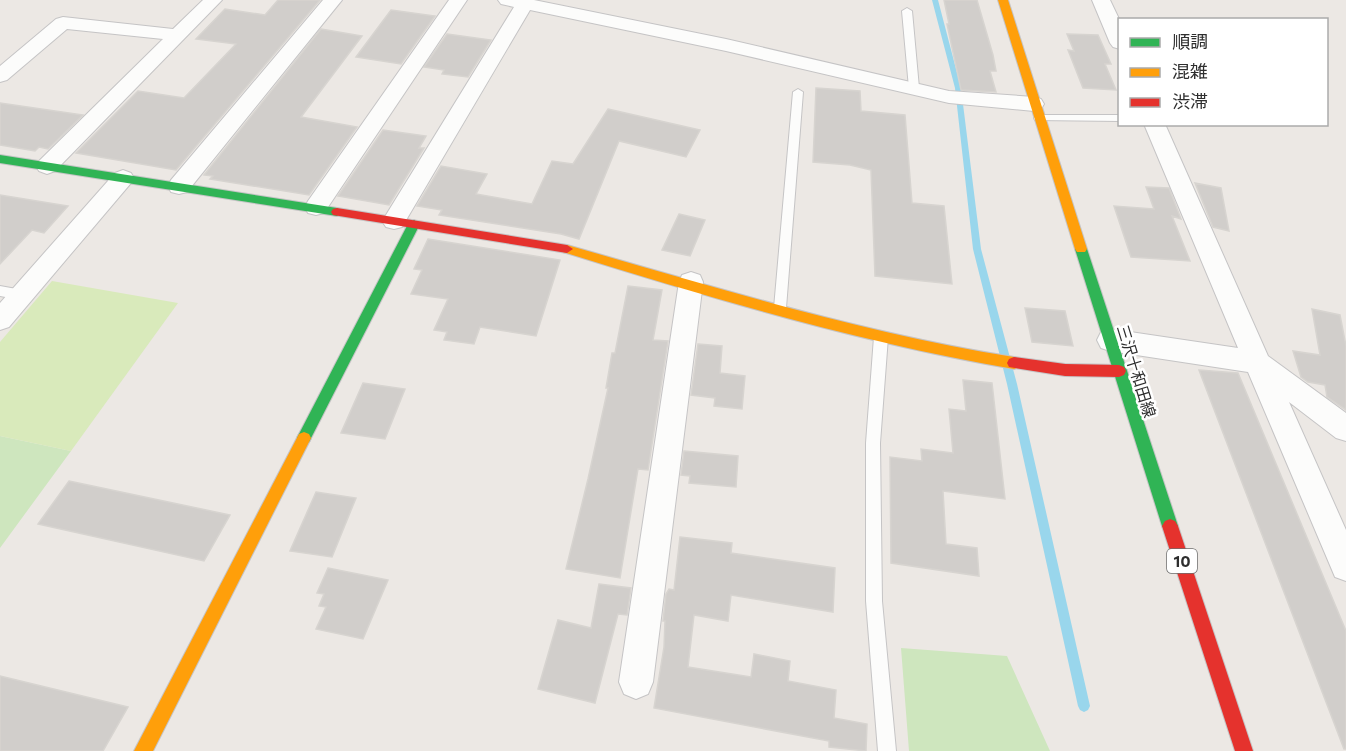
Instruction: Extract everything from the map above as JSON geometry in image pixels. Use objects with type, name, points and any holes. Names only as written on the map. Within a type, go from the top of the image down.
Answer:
[{"type":"street","points":[[47,166],[213,0]]},
{"type":"street","points":[[179,186],[333,0]]},
{"type":"street","points":[[316,207],[458,0]]},
{"type":"street","name":"三沢十和田線","points":[[1003,0],[1119,371],[1244,751]]},
{"type":"street","points":[[1101,0],[1118,41]]},
{"type":"street","points":[[143,751],[404,222],[517,1],[726,45],[949,96],[1037,111]]},
{"type":"street","points":[[0,76],[63,23],[178,35]]},
{"type":"street","points":[[1155,126],[1346,566]]},
{"type":"street","points":[[0,159],[561,247],[881,337],[964,356],[1065,370],[1119,371]]},
{"type":"street","points":[[0,320],[11,293],[123,178]]},
{"type":"street","points":[[636,682],[691,282]]},
{"type":"street","points":[[1110,340],[1256,362],[1346,429]]},
{"type":"lane","points":[[907,11],[914,88]]},
{"type":"lane","points":[[780,308],[798,92]]},
{"type":"lane","points":[[1037,111],[1118,118]]},
{"type":"lane","points":[[881,337],[873,443],[874,601],[887,751]]},
{"type":"green space","points":[[52,281],[178,303],[71,451],[0,436],[0,342]]},
{"type":"green space","points":[[0,436],[71,451],[0,548]]},
{"type":"green space","points":[[901,648],[1007,656],[1050,751],[909,751]]},
{"type":"building","points":[[278,0],[320,0],[176,170],[76,153],[138,91],[184,98],[236,44],[196,39],[225,9],[265,15]]},
{"type":"building","points":[[944,0],[977,0],[993,55],[996,71],[990,71],[996,92],[961,90]]},
{"type":"building","points":[[391,10],[435,16],[401,64],[356,57]]},
{"type":"building","points":[[321,29],[362,36],[301,117],[357,127],[309,195],[210,179],[213,176],[204,175]]},
{"type":"building","points":[[447,34],[491,40],[468,77],[442,74],[444,70],[424,67]]},
{"type":"building","points":[[1067,34],[1098,35],[1111,64],[1105,64],[1116,90],[1083,88],[1068,50],[1074,51]]},
{"type":"building","points":[[816,88],[860,91],[861,111],[905,115],[912,203],[944,206],[952,284],[875,276],[871,170],[850,165],[813,162]]},
{"type":"building","points":[[0,103],[83,115],[48,149],[39,147],[35,151],[0,145]]},
{"type":"building","points":[[608,109],[700,130],[686,157],[619,141],[579,239],[561,234],[439,215],[442,210],[417,206],[441,166],[487,174],[476,194],[532,204],[552,161],[573,164]]},
{"type":"building","points":[[383,130],[426,136],[419,148],[424,148],[389,205],[338,196]]},
{"type":"building","points":[[1195,183],[1221,188],[1229,231],[1213,227]]},
{"type":"building","points":[[1146,187],[1169,188],[1181,219],[1172,216],[1190,261],[1131,257],[1114,206],[1154,209]]},
{"type":"building","points":[[0,195],[68,206],[44,233],[32,230],[0,264]]},
{"type":"building","points":[[679,214],[705,220],[690,256],[662,250]]},
{"type":"building","points":[[428,239],[560,260],[536,336],[480,327],[474,344],[444,340],[447,332],[434,330],[448,299],[411,294],[422,270],[414,269]]},
{"type":"building","points":[[628,286],[662,290],[653,340],[668,341],[648,470],[638,469],[620,578],[566,569],[608,388],[606,388],[612,353],[615,353]]},
{"type":"building","points":[[1025,308],[1065,311],[1073,346],[1032,342]]},
{"type":"building","points":[[1312,309],[1340,315],[1346,346],[1346,410],[1327,397],[1325,385],[1308,382],[1301,377],[1293,351],[1320,355]]},
{"type":"building","points":[[698,344],[722,346],[720,373],[745,376],[742,409],[714,406],[715,398],[691,395]]},
{"type":"building","points":[[1199,370],[1238,373],[1346,631],[1346,749],[1344,749]]},
{"type":"building","points":[[963,380],[992,383],[1005,499],[943,491],[946,544],[977,548],[979,576],[891,563],[890,457],[922,461],[921,449],[953,453],[949,409],[966,411]]},
{"type":"building","points":[[363,383],[405,389],[385,439],[341,433]]},
{"type":"building","points":[[684,451],[738,456],[736,487],[689,483],[690,476],[681,475]]},
{"type":"building","points":[[69,481],[230,515],[204,561],[38,524]]},
{"type":"building","points":[[316,492],[356,498],[332,557],[290,551]]},
{"type":"building","points":[[680,537],[732,543],[731,553],[835,568],[833,612],[731,595],[728,621],[694,615],[688,667],[751,677],[754,654],[790,661],[788,681],[836,690],[834,718],[867,724],[866,751],[829,747],[829,741],[654,708],[664,647],[665,621],[663,621],[666,594],[669,589],[674,590]]},
{"type":"building","points":[[328,568],[388,580],[363,639],[316,629],[326,607],[319,606],[324,594],[317,593]]},
{"type":"building","points":[[599,584],[631,588],[627,615],[618,614],[595,703],[538,689],[558,620],[591,628]]},
{"type":"building","points":[[0,676],[128,707],[103,751],[0,751]]},
{"type":"waterway","points":[[935,0],[958,88],[977,249],[1012,384],[1084,706]]},
{"type":"traffic: fast","points":[[0,159],[337,212]]},
{"type":"traffic: fast","points":[[304,438],[414,224]]},
{"type":"traffic: fast","points":[[1081,249],[1170,526]]},
{"type":"traffic: slow","points":[[1003,0],[1081,249]]},
{"type":"traffic: slow","points":[[567,249],[845,329],[957,354],[1014,363]]},
{"type":"traffic: slow","points":[[143,751],[304,438]]},
{"type":"traffic: jam","points":[[337,212],[567,249]]},
{"type":"traffic: jam","points":[[1014,363],[1065,370],[1119,371]]},
{"type":"traffic: jam","points":[[1170,526],[1244,751]]}]
